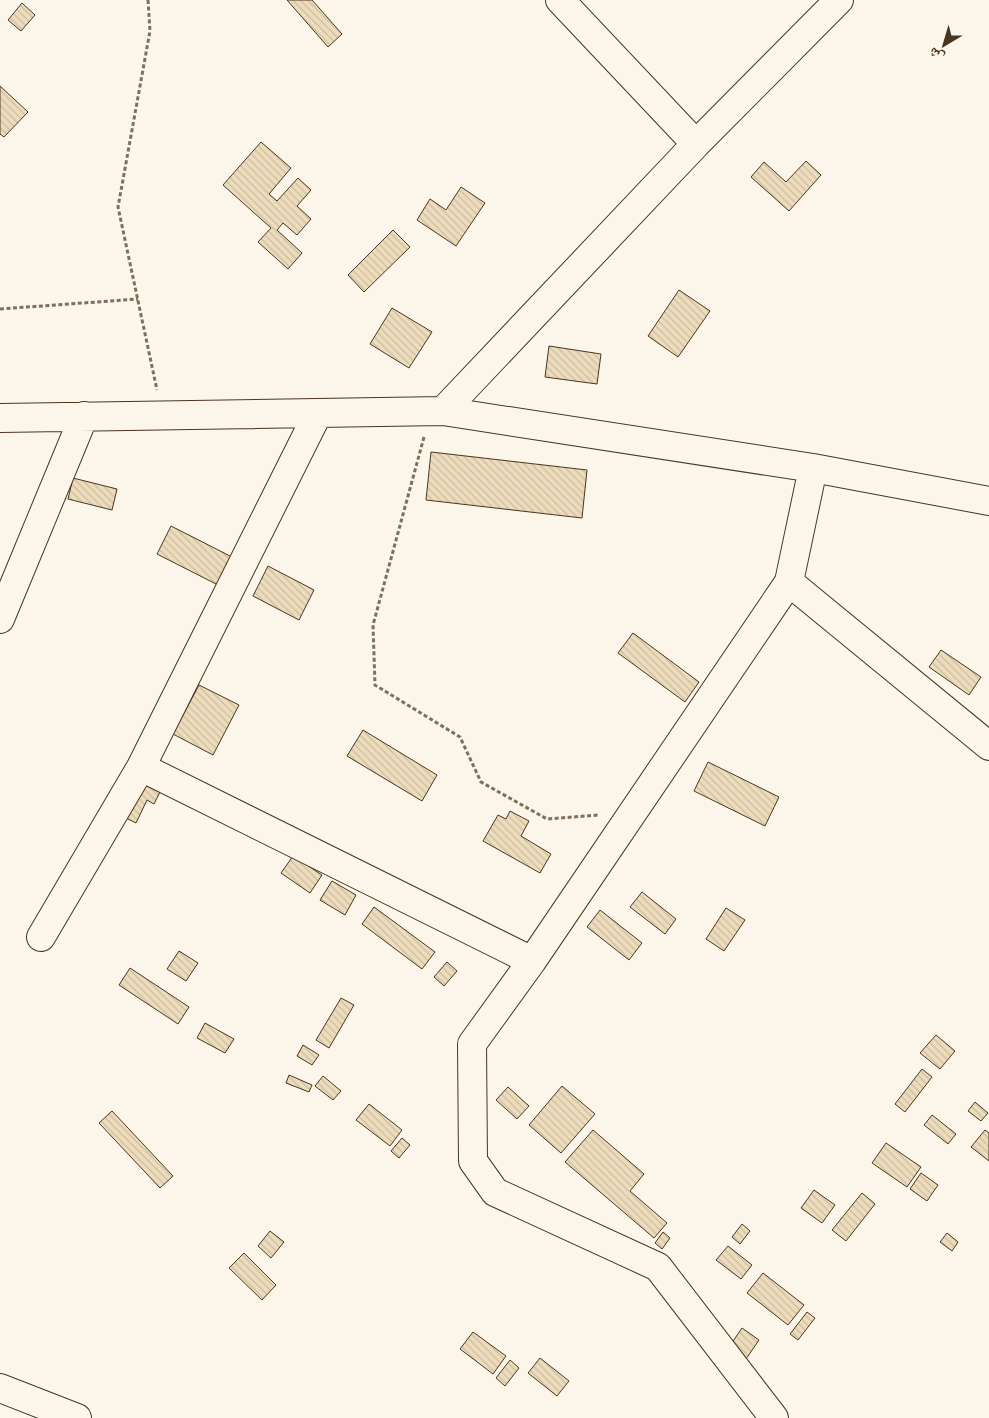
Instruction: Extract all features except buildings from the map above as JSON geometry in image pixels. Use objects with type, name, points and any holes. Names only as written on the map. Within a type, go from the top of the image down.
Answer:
[{"type":"street","points":[[560,0],[696,144]]},
{"type":"street","points":[[437,411],[696,144],[839,0]]},
{"type":"street","points":[[0,418],[437,411],[813,468],[989,501]]},
{"type":"street","points":[[41,937],[141,767],[318,413]]},
{"type":"street","points":[[0,619],[84,416]]},
{"type":"street","points":[[774,1418],[658,1267],[495,1192],[473,1161],[472,1044],[532,961],[789,582],[813,468]]},
{"type":"street","points":[[789,582],[989,746]]},
{"type":"street","points":[[141,767],[532,961]]},
{"type":"street","points":[[0,1388],[77,1418]]},
{"type":"path","points":[[148,0],[150,31],[118,207],[162,415]]},
{"type":"path","points":[[0,309],[138,299]]},
{"type":"path","points":[[437,411],[373,626],[376,685],[460,737],[481,782],[547,819],[632,813]]}]
